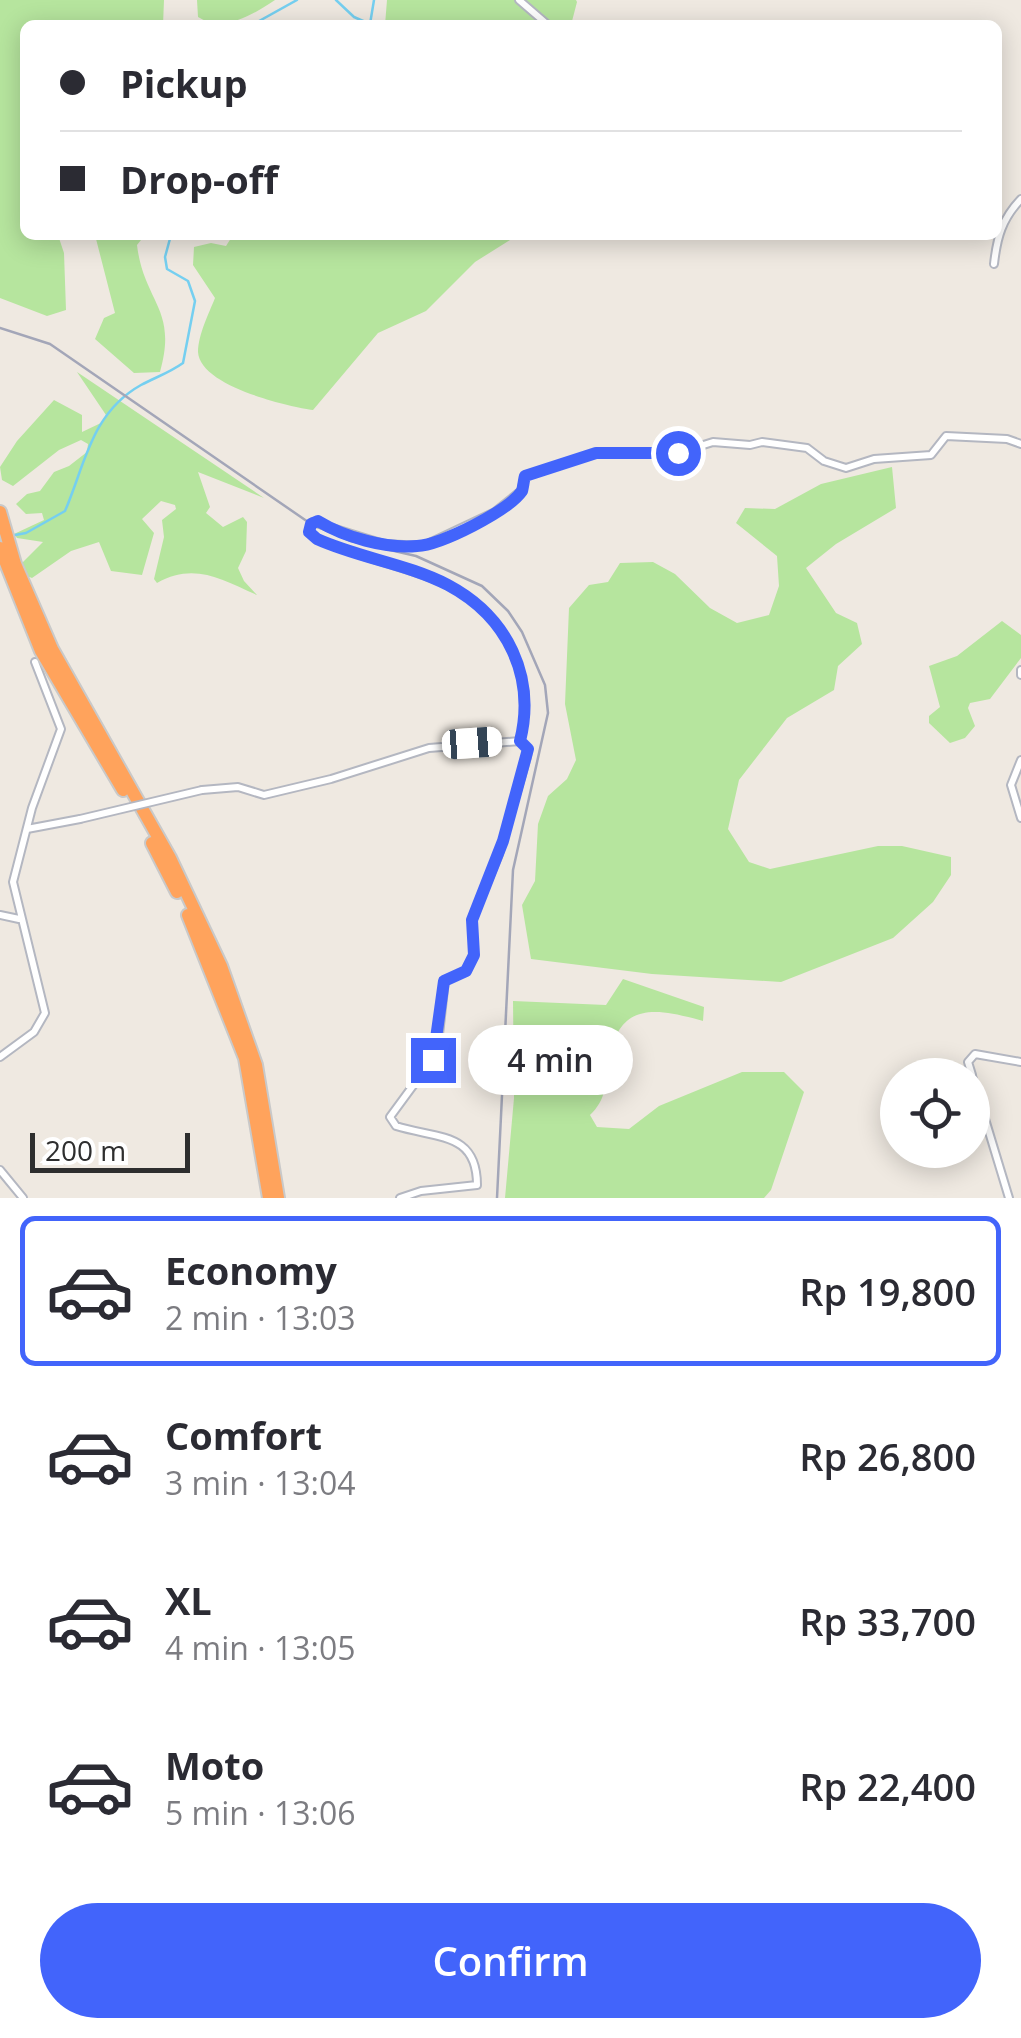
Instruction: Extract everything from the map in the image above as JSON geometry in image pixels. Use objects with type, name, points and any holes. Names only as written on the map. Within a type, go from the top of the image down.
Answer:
[{"type":"highway","points":[[0,512],[16,564],[66,686],[143,825],[214,972],[245,1058],[269,1198]]},
{"type":"highway","points":[[0,548],[42,651],[170,858],[221,966],[256,1065],[278,1198]]},
{"type":"street","points":[[519,0],[542,20]]},
{"type":"street","points":[[1002,227],[1021,200]]},
{"type":"street","points":[[994,264],[997,240]]},
{"type":"street","points":[[520,741],[527,700],[522,668],[510,645],[484,614],[439,581],[317,539],[309,532],[313,522],[384,544],[423,546],[495,512],[522,490],[524,476],[596,453],[678,453],[710,442],[762,442],[810,449],[824,461],[849,468],[874,459],[932,454],[946,436],[1007,439],[1021,444]]},
{"type":"street","points":[[0,1057],[34,1032],[44,1013],[13,882],[61,730],[35,662]]},
{"type":"street","points":[[27,829],[202,790],[238,787],[264,794],[331,779],[428,748],[520,741],[528,749],[525,768],[499,854],[472,920],[474,955],[466,971],[444,980],[437,1052],[390,1117],[396,1126],[468,1149],[476,1160],[478,1186],[400,1198]]},
{"type":"street","points":[[1021,760],[1011,784],[1021,818]]},
{"type":"street","points":[[4,886],[13,882]]},
{"type":"street","points":[[0,915],[19,919]]},
{"type":"street","points":[[972,1058],[975,1054],[1021,1062]]},
{"type":"street","points":[[990,1135],[1009,1198]]},
{"type":"street","points":[[0,1170],[23,1198]]},
{"type":"green space","points":[[0,0],[164,0],[163,20],[20,20],[20,240],[60,240],[64,253],[66,310],[47,316],[0,298]]},
{"type":"green space","points":[[197,0],[275,0],[236,20],[198,17]]},
{"type":"green space","points":[[387,0],[577,2],[572,20],[385,20]]},
{"type":"green space","points":[[96,240],[141,240],[137,245],[141,264],[165,333],[160,372],[134,373],[95,339],[104,318],[115,313]]},
{"type":"green space","points":[[230,240],[510,240],[475,262],[426,311],[378,333],[313,410],[246,392],[213,375],[202,364],[198,345],[215,298],[193,265],[194,247],[211,243],[226,246]]},
{"type":"green space","points":[[77,372],[264,498],[198,472],[210,507],[206,513],[223,527],[243,517],[247,522],[246,551],[238,568],[257,595],[195,573],[157,583],[154,579],[164,537],[162,520],[176,509],[175,505],[161,501],[142,519],[154,533],[142,575],[111,571],[99,542],[71,551],[32,578],[22,574],[22,563],[43,542],[17,538],[14,534],[44,520],[42,513],[26,514],[16,504],[27,494],[40,491],[54,472],[87,452],[88,444],[81,440],[59,450],[13,486],[2,480],[0,467],[17,441],[54,400],[82,415],[82,432],[103,422],[106,415]]},
{"type":"green space","points":[[892,467],[896,508],[836,544],[806,568],[836,613],[857,623],[862,644],[838,666],[834,690],[787,718],[739,780],[728,829],[749,862],[770,869],[878,846],[902,846],[951,857],[951,875],[933,902],[893,938],[781,982],[652,974],[531,959],[522,905],[535,881],[538,824],[548,796],[567,779],[576,760],[565,704],[569,608],[589,585],[608,582],[620,563],[653,562],[675,574],[710,608],[737,623],[769,615],[779,586],[777,556],[736,523],[745,508],[775,509],[821,484]]},
{"type":"green space","points":[[1002,621],[1021,635],[1021,658],[990,699],[970,703],[968,708],[975,726],[965,738],[950,743],[929,723],[929,716],[940,707],[929,666],[957,656]]},
{"type":"green space","points":[[623,979],[704,1007],[703,1021],[654,1012],[629,1019],[613,1044],[604,1092],[590,1115],[597,1127],[629,1129],[659,1106],[742,1072],[784,1072],[804,1092],[771,1190],[764,1198],[505,1198],[514,1098],[513,1001],[606,1005]]},
{"type":"waterway","points":[[261,20],[297,0]]},
{"type":"waterway","points":[[336,0],[361,20]]},
{"type":"waterway","points":[[371,20],[374,0]]},
{"type":"waterway","points":[[15,535],[65,511],[92,441],[111,410],[141,385],[183,363],[195,301],[188,281],[167,269],[165,257],[170,240]]},
{"type":"railway","points":[[0,328],[50,344],[311,524],[351,541],[416,556],[482,586],[508,611],[522,632],[545,685],[548,713],[513,870],[497,1198]]},
{"type":"route","points":[[433,1060],[444,981],[466,971],[474,955],[472,920],[499,854],[523,775],[528,749],[520,741],[526,710],[522,668],[510,645],[484,614],[454,589],[327,544],[311,535],[311,524],[318,521],[348,535],[384,544],[423,546],[483,520],[521,491],[525,476],[568,460],[620,451],[678,453]]}]
